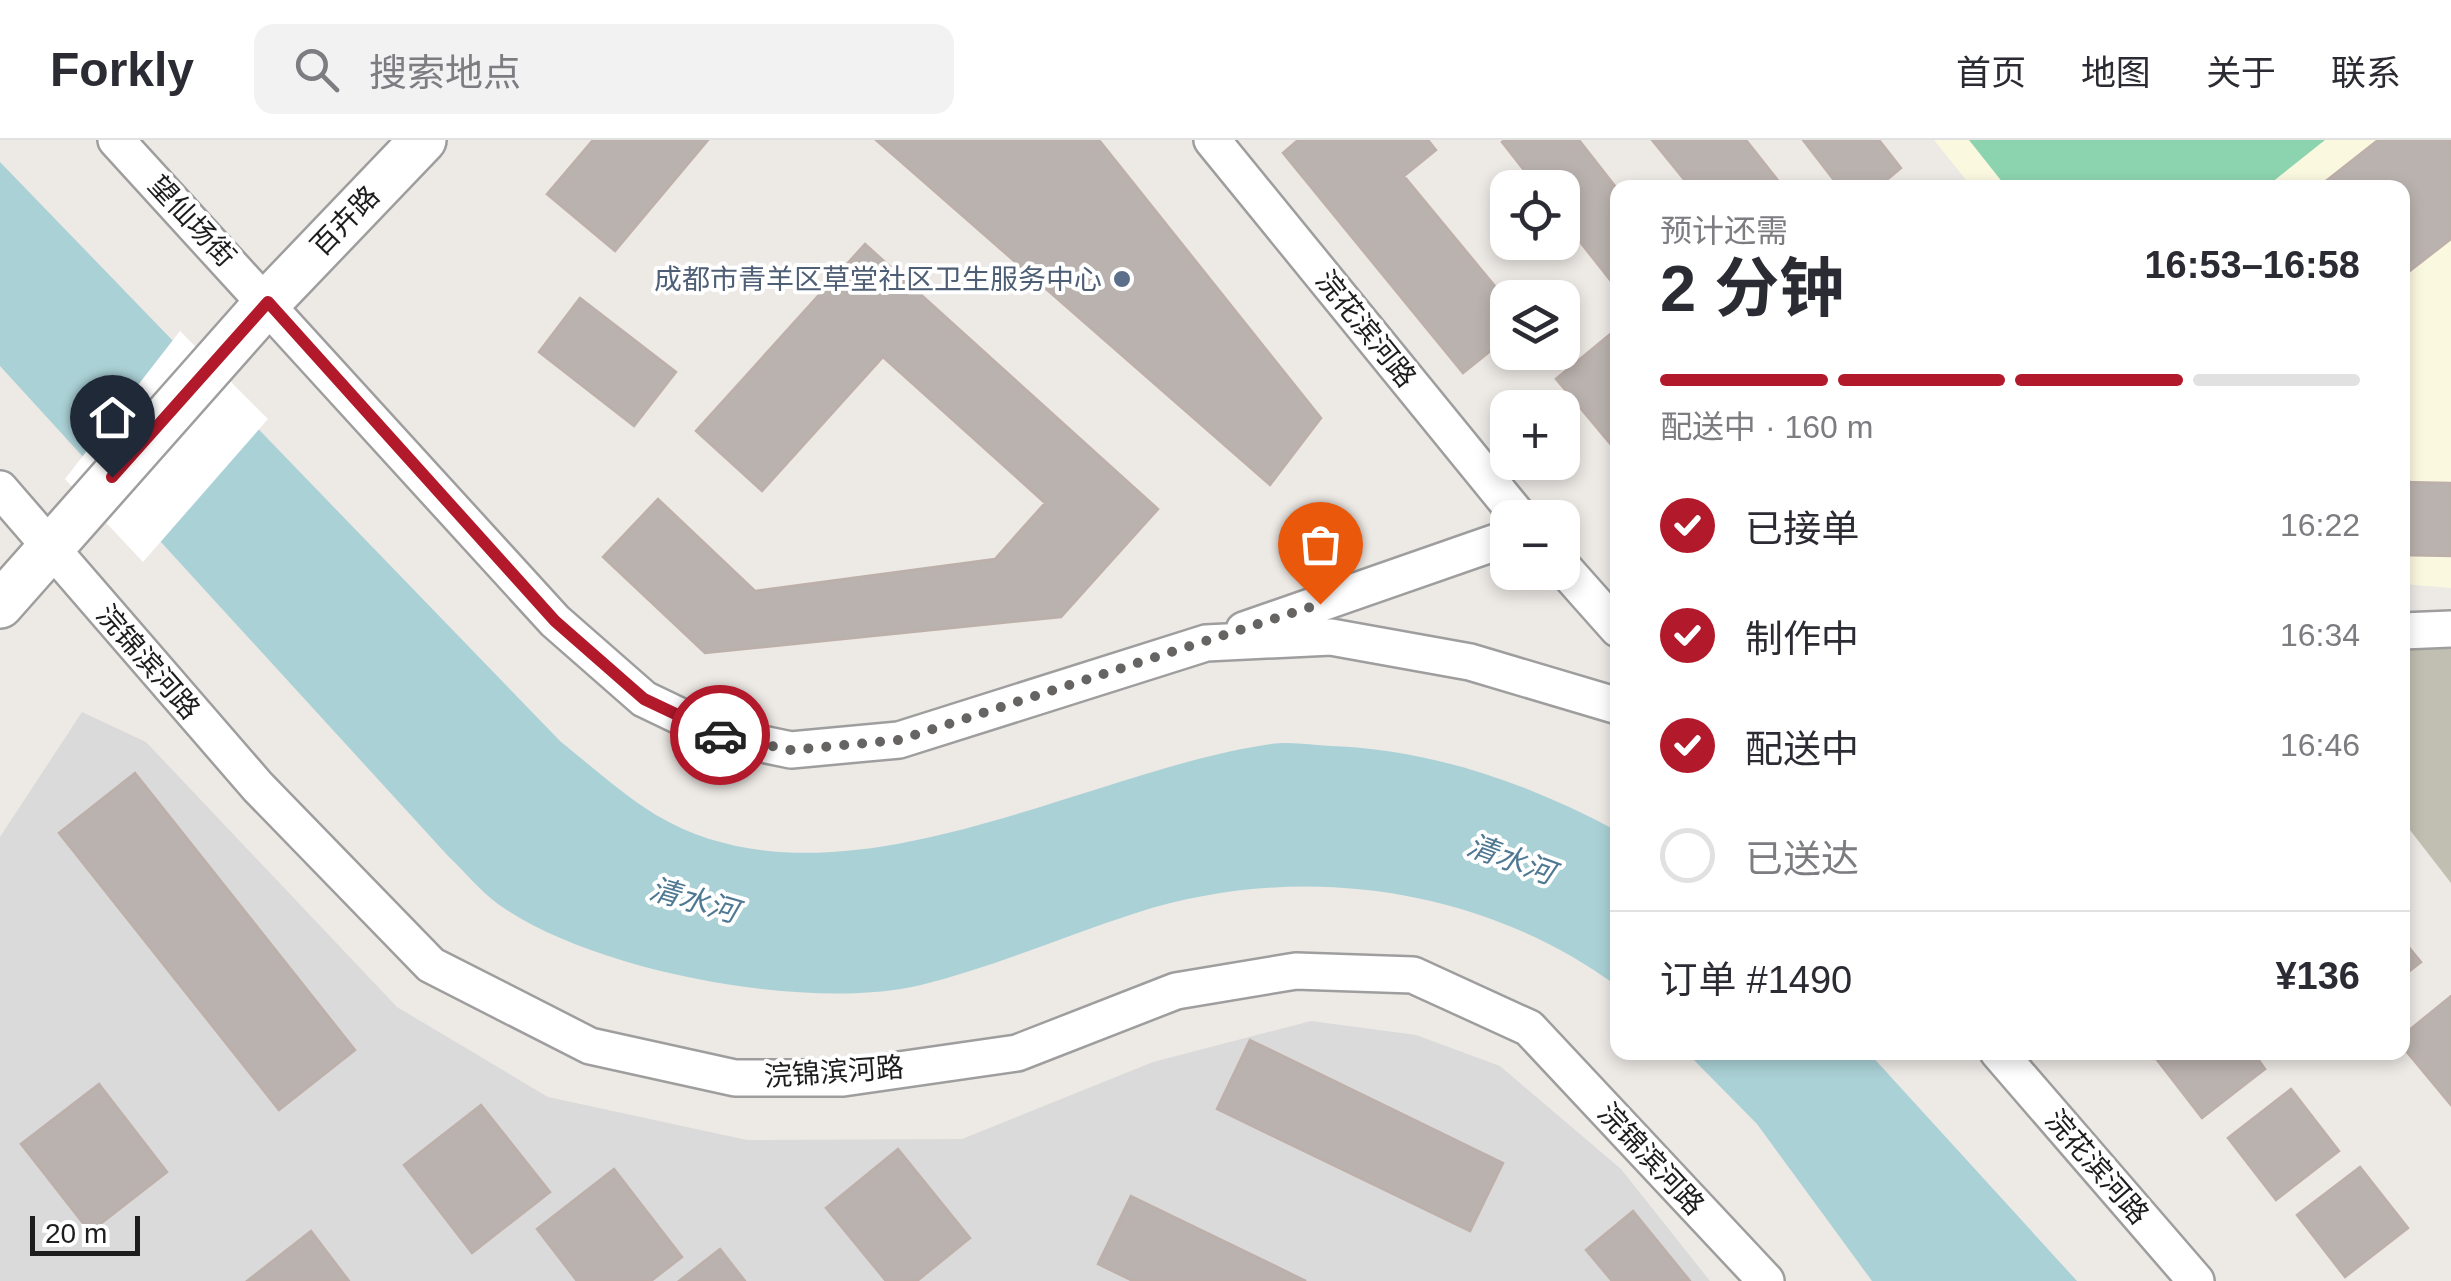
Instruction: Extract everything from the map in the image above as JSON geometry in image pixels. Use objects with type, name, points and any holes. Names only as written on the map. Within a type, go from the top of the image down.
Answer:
[{"type":"street","name":"望仙场街","points":[[116,140],[268,302]]},
{"type":"street","name":"百卉路","points":[[0,604],[268,302],[423,140]]},
{"type":"street","name":"浣花滨河路","points":[[1218,142],[1506,500]]},
{"type":"street","points":[[268,302],[555,621],[644,699],[719,735],[791,750],[899,740],[1206,643],[1490,544]]},
{"type":"street","name":"浣锦滨河路","points":[[0,490],[258,787],[431,965],[590,1046],[735,1078],[843,1078],[1018,1052],[1176,991],[1296,971],[1414,975],[1528,1028],[1766,1281]]},
{"type":"street","points":[[1580,586],[1610,620]]},
{"type":"street","points":[[2410,631],[2451,629]]},
{"type":"street","points":[[1206,643],[1330,637],[1470,662],[1610,704]]},
{"type":"street","name":"浣花滨河路","points":[[2005,1060],[2196,1281]]},
{"type":"shaded area","points":[[1934,140],[2451,140],[2451,588],[2410,585],[2410,180],[1966,180]]},
{"type":"shaded area","points":[[2451,635],[2451,883],[2410,830],[2410,640]]},
{"type":"shaded area","points":[[82,712],[146,742],[397,1007],[548,1097],[747,1140],[962,1139],[1153,1062],[1311,1021],[1416,1035],[1500,1066],[1621,1169],[1710,1281],[0,1281],[0,837]]},
{"type":"green space","points":[[1969,140],[2325,140],[2275,180],[2001,180]]},
{"type":"water","name":"清水河","points":[[0,162],[560,741],[656,815],[727,844],[802,853],[881,847],[961,830],[1198,759],[1271,744],[1406,754],[1514,784],[1610,828],[1610,982],[1564,952],[1507,925],[1447,905],[1386,892],[1323,887],[1260,888],[1197,897],[1136,913],[948,978],[875,992],[763,989],[644,967],[588,949],[539,928],[491,899],[0,366]]},
{"type":"water","points":[[1694,1060],[1875,1060],[2077,1281],[1872,1281],[1757,1124]]},
{"type":"pier","points":[[180,331],[268,419],[143,562],[65,479]]},
{"type":"building","points":[[593,140],[708,140],[615,251],[547,194]]},
{"type":"building","name":"成都市青羊区草堂社区卫生服务中心","points":[[876,140],[1099,140],[1321,418],[1270,485]]},
{"type":"building","points":[[1298,140],[1428,140],[1436,150],[1404,176],[1490,280],[1490,351],[1463,373],[1283,153]]},
{"type":"building","points":[[1579,140],[1610,180],[1610,280],[1580,242],[1580,170],[1524,170],[1502,142]]},
{"type":"building","points":[[1652,140],[1746,140],[1778,180],[1684,180]]},
{"type":"building","points":[[1803,140],[1879,140],[1901,168],[1887,180],[1834,180]]},
{"type":"building","points":[[2378,140],[2451,140],[2451,239],[2410,271],[2410,180],[2327,180]]},
{"type":"building","points":[[865,244],[1158,509],[1061,617],[705,653],[603,557],[658,499],[755,591],[995,559],[1045,503],[883,357],[762,491],[696,431]]},
{"type":"building","points":[[580,298],[676,372],[634,426],[539,352]]},
{"type":"building","points":[[1610,334],[1610,443],[1580,408],[1580,390],[1565,390],[1556,379],[1567,370],[1580,370],[1580,359]]},
{"type":"building","points":[[2410,482],[2451,483],[2451,556],[2410,555]]},
{"type":"building","points":[[135,773],[355,1050],[279,1110],[59,833]]},
{"type":"building","points":[[2410,949],[2421,962],[2410,971]]},
{"type":"building","points":[[2451,996],[2451,1105],[2410,1056],[2410,1029]]},
{"type":"building","points":[[1250,1040],[1503,1163],[1470,1231],[1217,1109]]},
{"type":"building","points":[[2157,1060],[2259,1060],[2265,1069],[2202,1118]]},
{"type":"building","points":[[99,1084],[167,1172],[90,1232],[21,1144]]},
{"type":"building","points":[[2291,1089],[2339,1151],[2276,1200],[2228,1138]]},
{"type":"building","points":[[481,1105],[550,1192],[472,1253],[404,1165]]},
{"type":"building","points":[[898,1149],[970,1238],[917,1281],[886,1281],[826,1208]]},
{"type":"building","points":[[2360,1167],[2408,1228],[2345,1277],[2297,1215]]},
{"type":"building","points":[[614,1169],[682,1257],[651,1281],[577,1281],[537,1229]]},
{"type":"building","points":[[1131,1196],[1306,1281],[1133,1281],[1098,1264]]},
{"type":"building","points":[[1633,1211],[1690,1281],[1612,1281],[1586,1250]]},
{"type":"building","points":[[311,1231],[349,1281],[247,1281]]},
{"type":"building","points":[[720,1249],[745,1281],[679,1281]]},
{"type":"way so far","points":[[720,735],[791,750],[899,740],[1320,604]]},
{"type":"place","name":"成都市青羊区草堂社区卫生服务中心","points":[[1122,279]]},
{"type":"route","points":[[112,477],[268,302],[555,621],[644,699],[720,735]]}]
